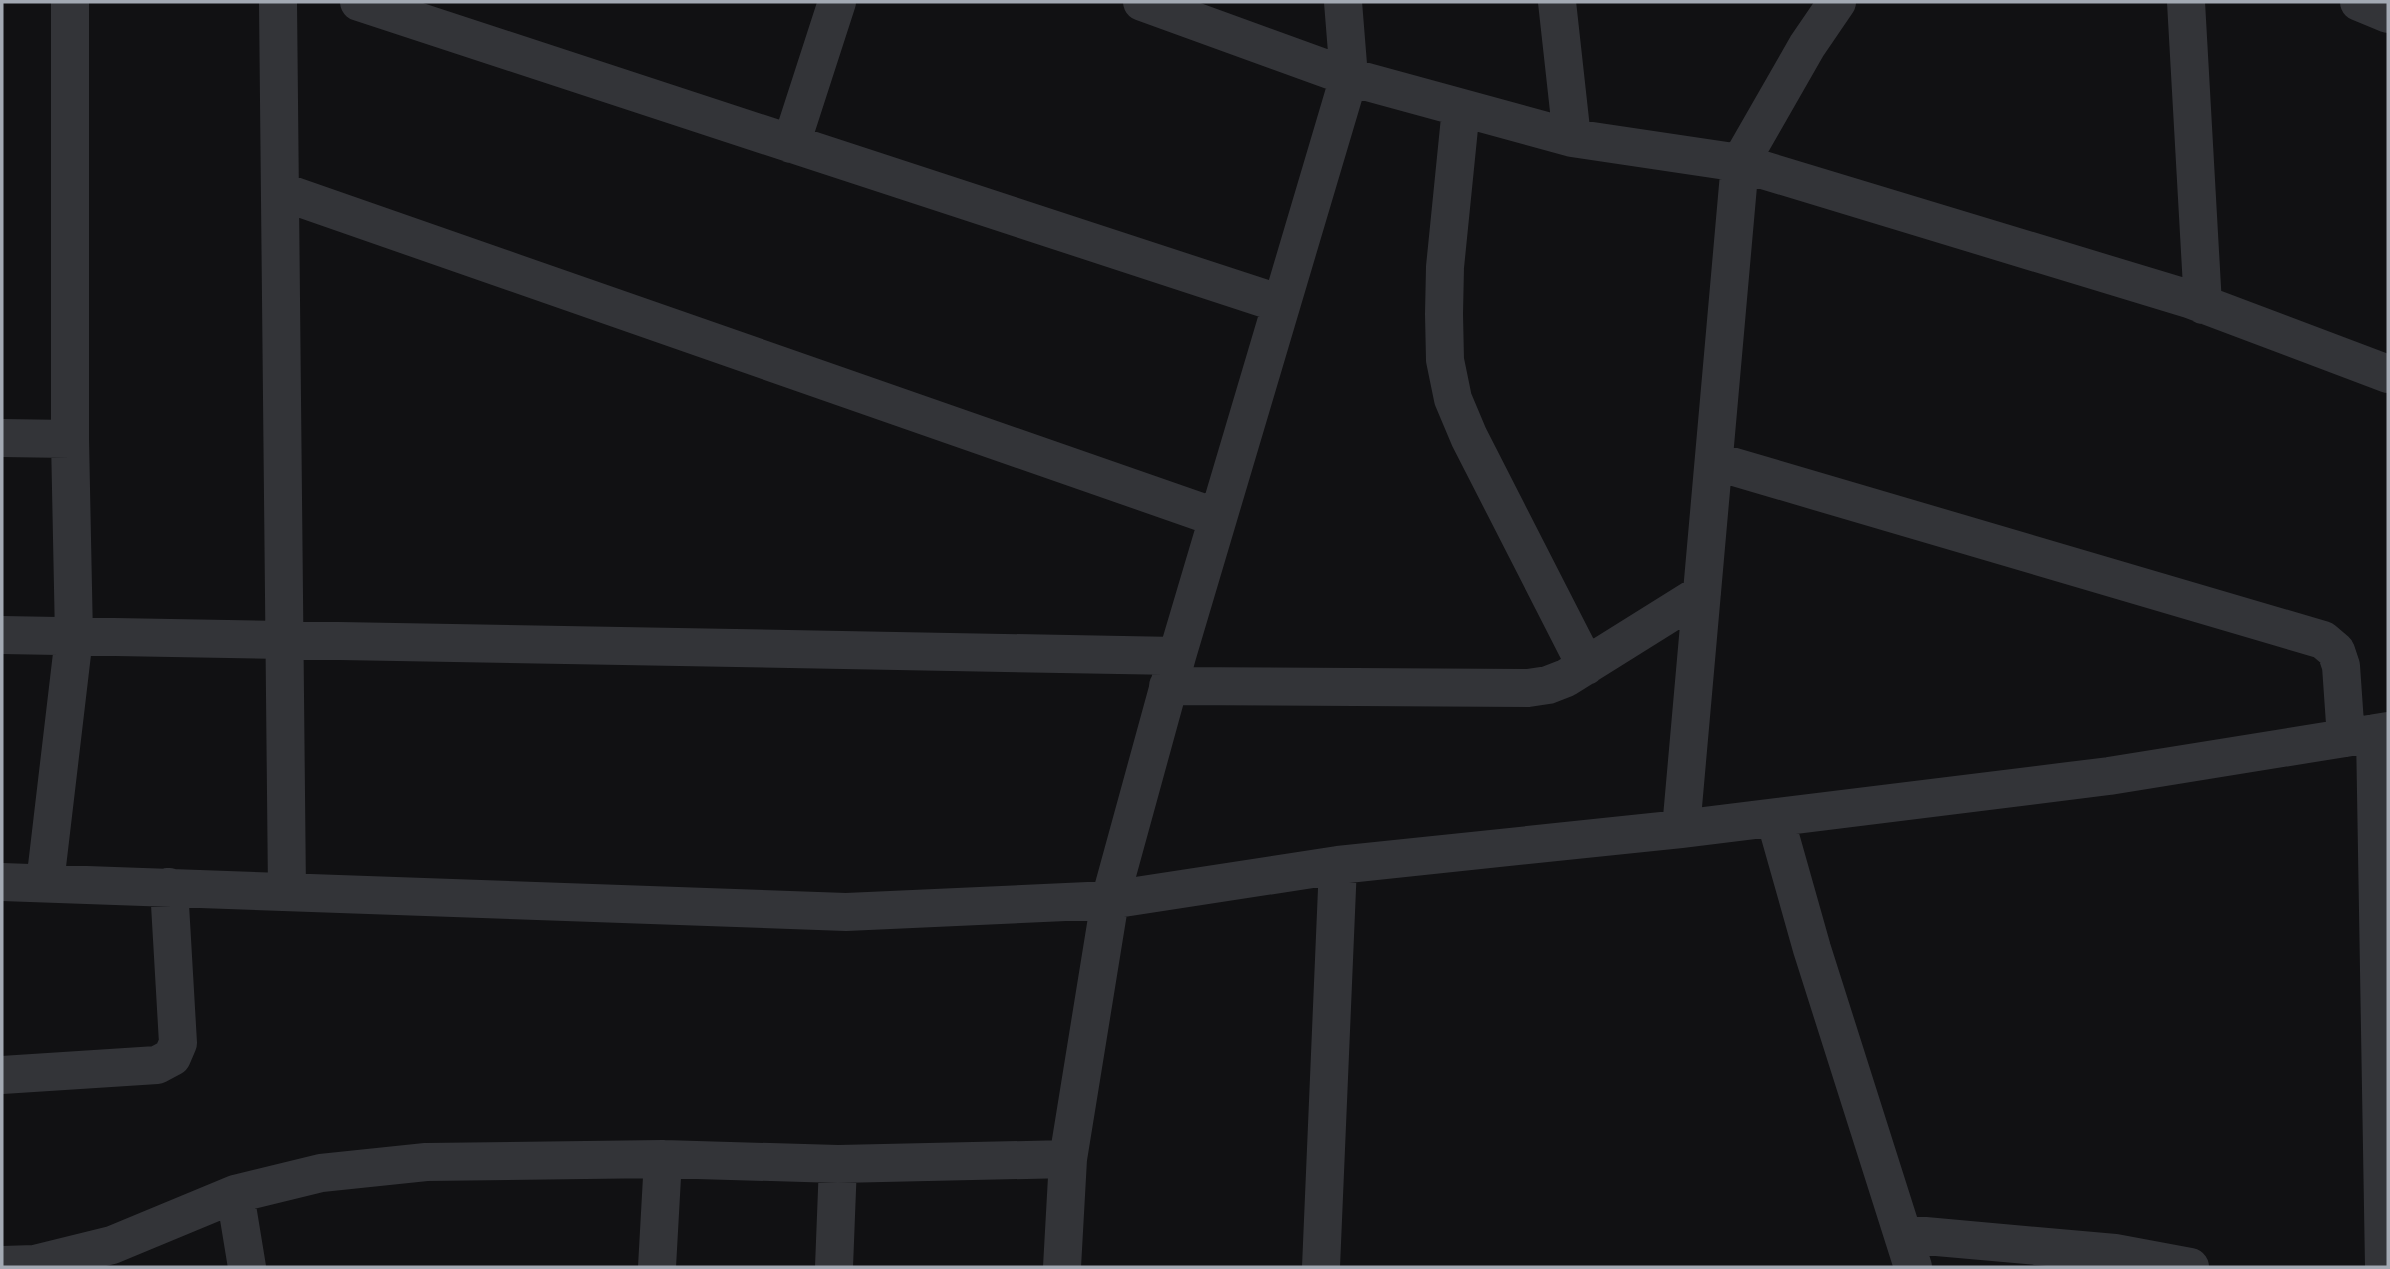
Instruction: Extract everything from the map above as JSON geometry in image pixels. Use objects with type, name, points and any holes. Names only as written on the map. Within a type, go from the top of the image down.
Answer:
[{"type":"street","points":[[46,883],[74,637],[69,2]]},
{"type":"street","points":[[278,2],[287,892]]},
{"type":"street","points":[[359,2],[1281,304]]},
{"type":"street","points":[[791,144],[837,2]]},
{"type":"street","points":[[1142,2],[1349,77],[1572,138],[1740,163],[2203,305],[2388,374]]},
{"type":"street","points":[[1062,1267],[1068,1159],[1110,900],[1173,671],[1349,77],[1343,2]]},
{"type":"street","points":[[1558,2],[1572,138]]},
{"type":"street","points":[[1799,2],[1807,46]]},
{"type":"street","points":[[1681,829],[1740,163],[1807,46],[1837,2]]},
{"type":"street","points":[[2186,2],[2203,305]]},
{"type":"street","points":[[2359,2],[2388,13]]},
{"type":"street","points":[[1461,108],[1444,302],[1445,360],[1453,399],[1469,437],[1586,666]]},
{"type":"street","points":[[280,191],[1218,518]]},
{"type":"street","points":[[2,438],[71,439]]},
{"type":"street","points":[[1714,461],[2323,640],[2336,651],[2370,734],[2384,1046],[2377,1263]]},
{"type":"street","points":[[2,635],[1173,671],[1528,688],[1548,685],[1586,666],[1702,593]]},
{"type":"street","points":[[2,882],[846,912],[1110,900],[1338,865],[1681,829],[2109,776],[2370,734]]},
{"type":"street","points":[[1775,818],[1812,949],[1908,1250],[2080,1249],[2190,1267]]},
{"type":"street","points":[[1321,1267],[1338,865]]},
{"type":"street","points":[[2,1075],[157,1065],[172,1057],[178,1043],[169,887]]},
{"type":"street","points":[[2,1265],[35,1264],[112,1245],[235,1194],[321,1173],[426,1162],[663,1159],[838,1164],[1068,1159]]},
{"type":"street","points":[[657,1267],[663,1159]]},
{"type":"street","points":[[834,1267],[838,1164]]},
{"type":"street","points":[[235,1194],[247,1267]]}]
